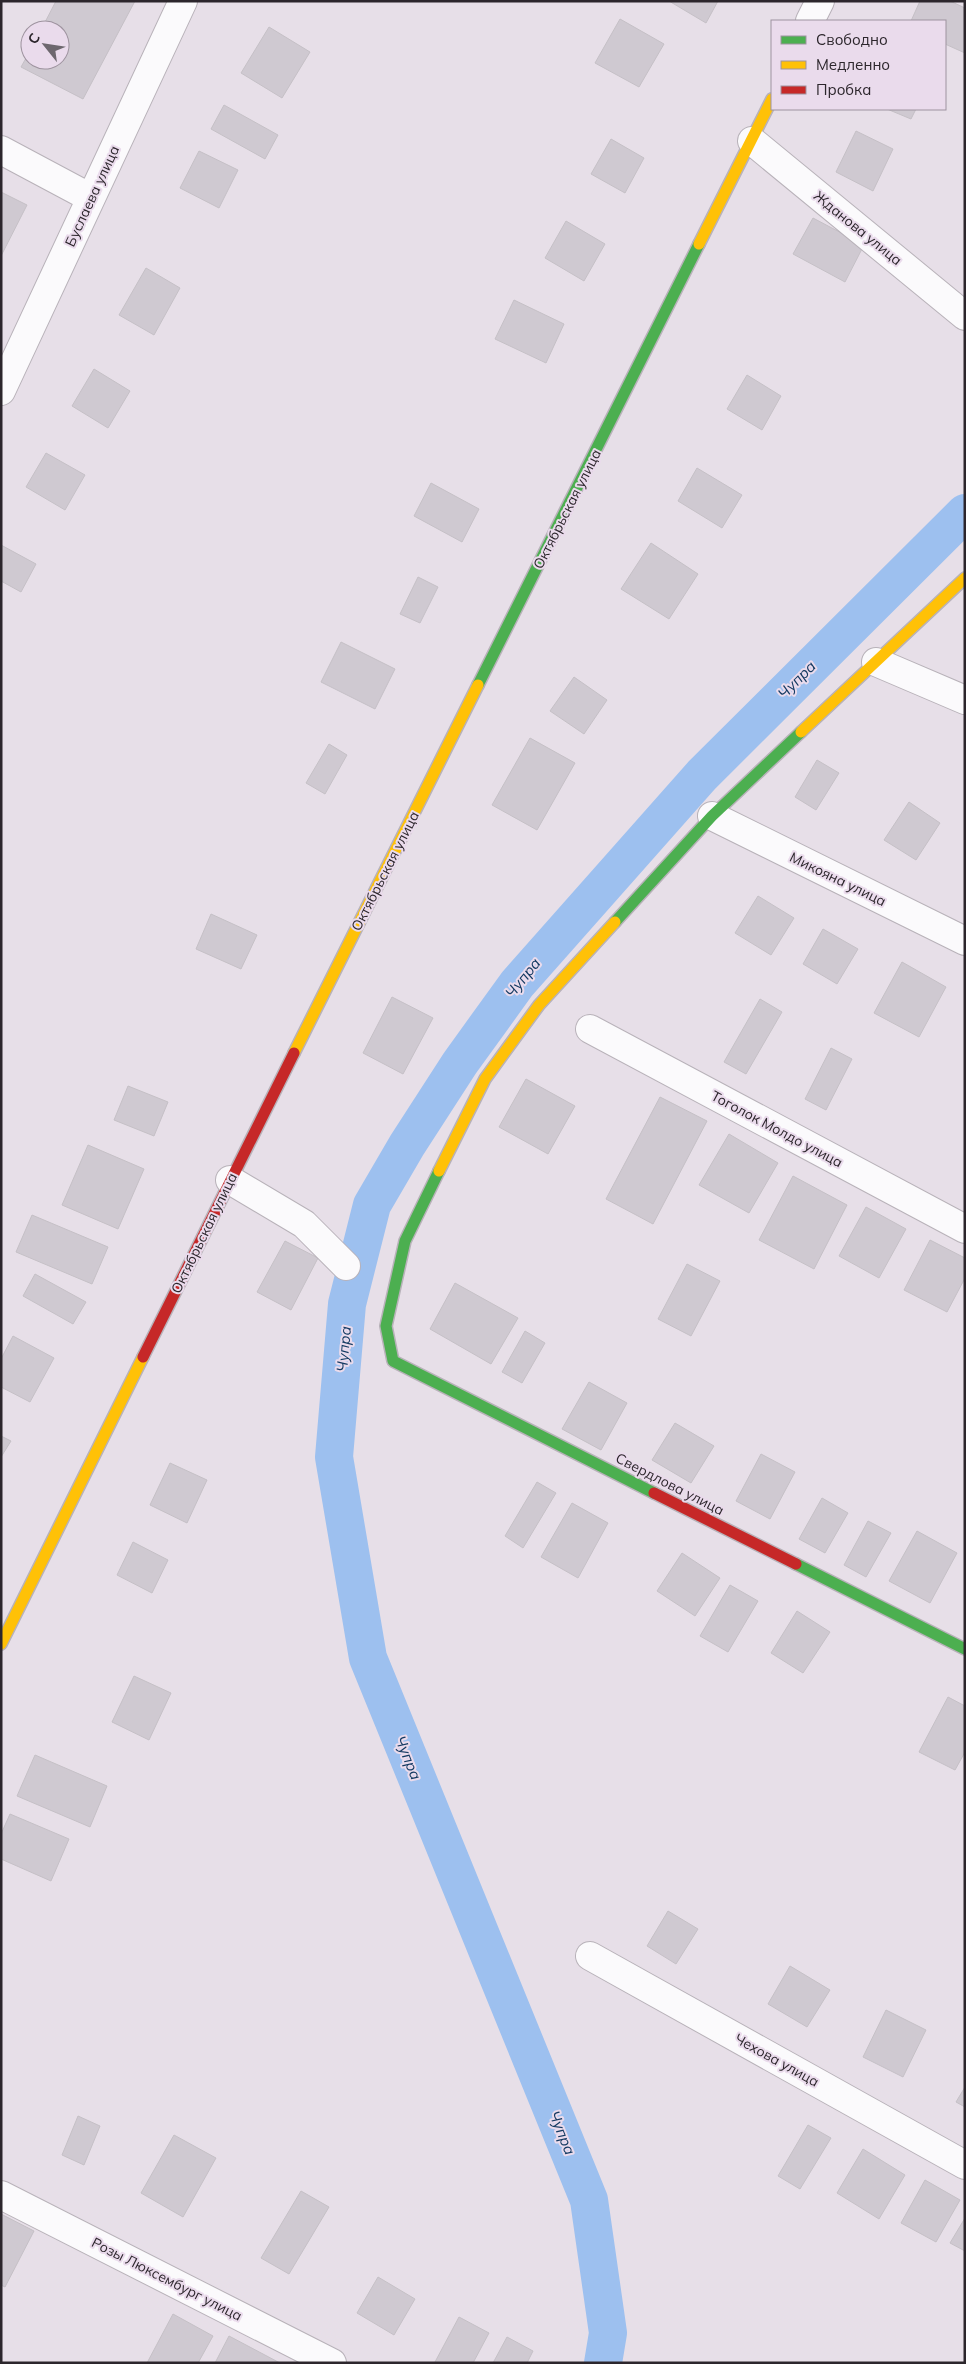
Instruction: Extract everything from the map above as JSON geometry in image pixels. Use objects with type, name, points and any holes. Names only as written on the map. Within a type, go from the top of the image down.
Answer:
[{"type":"street","name":"Буслаева улица","points":[[1,391],[183,1]]},
{"type":"street","points":[[810,20],[820,1]]},
{"type":"street","name":"Октябрьская улица","points":[[1,1644],[230,1180],[771,101]]},
{"type":"street","name":"Жданова улица","points":[[752,141],[965,316]]},
{"type":"street","points":[[1,150],[91,198]]},
{"type":"street","points":[[712,816],[965,578]]},
{"type":"street","points":[[876,662],[965,700]]},
{"type":"street","name":"Микояна улица","points":[[712,816],[965,941]]},
{"type":"street","name":"Свердлова улица","points":[[712,816],[539,1005],[485,1079],[405,1241],[386,1326],[393,1361],[965,1649]]},
{"type":"street","name":"Тоголок Молдо улица","points":[[590,1029],[965,1229]]},
{"type":"street","points":[[230,1180],[304,1224],[346,1266]]},
{"type":"street","name":"Чехова улица","points":[[590,1956],[965,2165]]},
{"type":"street","name":"Розы Люксембург улица","points":[[1,2196],[332,2363]]},
{"type":"building","points":[[56,1],[135,1],[83,99],[27,70],[70,70],[70,20],[46,20]]},
{"type":"building","points":[[669,1],[718,1],[706,23]]},
{"type":"building","points":[[920,1],[950,1],[965,8],[965,53],[946,44],[946,20],[911,20]]},
{"type":"building","points":[[620,19],[664,44],[639,87],[595,63]]},
{"type":"building","points":[[269,27],[310,52],[282,98],[241,73]]},
{"type":"building","points":[[224,105],[278,135],[265,159],[211,129]]},
{"type":"building","points":[[889,110],[916,110],[911,119]]},
{"type":"building","points":[[856,131],[893,149],[873,191],[836,172]]},
{"type":"building","points":[[611,139],[644,158],[625,193],[591,174]]},
{"type":"building","points":[[199,151],[238,170],[219,208],[180,188]]},
{"type":"building","points":[[1,192],[27,205],[1,256]]},
{"type":"building","points":[[813,218],[864,245],[845,282],[793,254]]},
{"type":"building","points":[[566,221],[605,244],[584,281],[545,258]]},
{"type":"building","points":[[146,268],[180,288],[154,335],[119,315]]},
{"type":"building","points":[[514,300],[564,324],[546,363],[495,339]]},
{"type":"building","points":[[94,369],[130,391],[108,428],[72,406]]},
{"type":"building","points":[[747,375],[781,396],[762,430],[727,409]]},
{"type":"building","points":[[46,453],[85,475],[65,510],[26,487]]},
{"type":"building","points":[[697,468],[742,495],[722,528],[678,501]]},
{"type":"building","points":[[431,483],[479,509],[462,542],[414,516]]},
{"type":"building","points":[[651,543],[698,574],[669,619],[621,589]]},
{"type":"building","points":[[1,545],[36,564],[21,592],[1,581]]},
{"type":"building","points":[[418,577],[438,587],[420,623],[400,614]]},
{"type":"building","points":[[341,642],[395,669],[375,709],[321,682]]},
{"type":"building","points":[[574,677],[607,700],[584,734],[550,711]]},
{"type":"building","points":[[530,738],[575,763],[537,830],[492,805]]},
{"type":"building","points":[[329,744],[347,755],[325,794],[306,783]]},
{"type":"building","points":[[817,760],[839,773],[816,810],[795,797]]},
{"type":"building","points":[[909,802],[940,823],[916,860],[884,840]]},
{"type":"building","points":[[758,896],[794,918],[771,955],[735,933]]},
{"type":"building","points":[[211,914],[257,935],[241,969],[196,949]]},
{"type":"building","points":[[823,929],[858,949],[837,984],[803,964]]},
{"type":"building","points":[[902,962],[946,987],[919,1037],[874,1013]]},
{"type":"building","points":[[392,997],[433,1018],[403,1074],[363,1053]]},
{"type":"building","points":[[760,999],[782,1012],[746,1074],[724,1062]]},
{"type":"building","points":[[831,1048],[852,1059],[826,1110],[805,1099]]},
{"type":"building","points":[[526,1079],[575,1106],[548,1154],[499,1127]]},
{"type":"building","points":[[128,1086],[168,1102],[154,1136],[114,1120]]},
{"type":"building","points":[[660,1097],[707,1121],[653,1224],[606,1199]]},
{"type":"building","points":[[729,1134],[778,1163],[749,1213],[699,1185]]},
{"type":"building","points":[[88,1145],[144,1169],[118,1229],[62,1205]]},
{"type":"building","points":[[793,1176],[847,1205],[814,1269],[759,1240]]},
{"type":"building","points":[[866,1207],[906,1229],[879,1278],[839,1256]]},
{"type":"building","points":[[32,1215],[108,1247],[92,1284],[16,1252]]},
{"type":"building","points":[[930,1240],[965,1258],[965,1278],[947,1312],[904,1290]]},
{"type":"building","points":[[285,1241],[318,1258],[291,1310],[257,1292]]},
{"type":"building","points":[[687,1264],[720,1281],[691,1336],[658,1319]]},
{"type":"building","points":[[35,1274],[86,1302],[73,1324],[23,1296]]},
{"type":"building","points":[[455,1283],[518,1318],[491,1364],[430,1329]]},
{"type":"building","points":[[525,1331],[545,1343],[522,1383],[502,1372]]},
{"type":"building","points":[[13,1336],[54,1358],[30,1402],[1,1387],[1,1359]]},
{"type":"building","points":[[589,1382],[627,1403],[601,1450],[562,1429]]},
{"type":"building","points":[[675,1423],[714,1446],[691,1483],[652,1460]]},
{"type":"building","points":[[1,1436],[11,1441],[1,1457]]},
{"type":"building","points":[[761,1454],[795,1472],[770,1519],[736,1501]]},
{"type":"building","points":[[170,1463],[207,1480],[187,1523],[150,1505]]},
{"type":"building","points":[[537,1482],[556,1493],[523,1548],[505,1536]]},
{"type":"building","points":[[822,1498],[848,1513],[825,1553],[799,1539]]},
{"type":"building","points":[[572,1503],[608,1523],[578,1578],[541,1557]]},
{"type":"building","points":[[868,1521],[891,1533],[866,1577],[844,1565]]},
{"type":"building","points":[[917,1531],[957,1553],[930,1603],[889,1581]]},
{"type":"building","points":[[133,1542],[168,1560],[152,1593],[117,1575]]},
{"type":"building","points":[[682,1553],[720,1578],[695,1616],[657,1591]]},
{"type":"building","points":[[730,1585],[758,1601],[728,1652],[700,1636]]},
{"type":"building","points":[[797,1611],[830,1632],[803,1673],[771,1653]]},
{"type":"building","points":[[134,1676],[171,1693],[149,1740],[112,1722]]},
{"type":"building","points":[[948,1697],[965,1706],[965,1752],[955,1770],[919,1752]]},
{"type":"building","points":[[35,1755],[107,1786],[90,1827],[17,1796]]},
{"type":"building","points":[[10,1814],[69,1839],[51,1881],[1,1859],[1,1834]]},
{"type":"building","points":[[668,1911],[698,1929],[676,1964],[647,1946]]},
{"type":"building","points":[[790,1966],[830,1990],[807,2027],[768,2004]]},
{"type":"building","points":[[886,2010],[926,2030],[903,2077],[863,2057]]},
{"type":"building","points":[[965,2087],[965,2107],[956,2102]]},
{"type":"building","points":[[78,2116],[100,2126],[84,2165],[62,2155]]},
{"type":"building","points":[[808,2125],[831,2138],[800,2189],[778,2176]]},
{"type":"building","points":[[174,2135],[216,2158],[183,2217],[141,2193]]},
{"type":"building","points":[[863,2149],[905,2175],[879,2219],[837,2193]]},
{"type":"building","points":[[925,2180],[960,2200],[936,2242],[901,2223]]},
{"type":"building","points":[[301,2191],[329,2207],[289,2274],[261,2258]]},
{"type":"building","points":[[1,2214],[34,2231],[5,2287],[1,2285]]},
{"type":"building","points":[[965,2218],[965,2251],[950,2243]]},
{"type":"building","points":[[378,2277],[415,2299],[394,2335],[357,2313]]},
{"type":"building","points":[[173,2314],[213,2336],[198,2363],[147,2363]]},
{"type":"building","points":[[459,2317],[489,2333],[473,2363],[435,2362]]},
{"type":"building","points":[[229,2336],[280,2363],[215,2363]]},
{"type":"building","points":[[507,2337],[533,2351],[527,2363],[493,2363]]},
{"type":"waterway","name":"Чупра","points":[[603,2363],[608,2333],[589,2200],[368,1658],[334,1457],[347,1304],[372,1205],[407,1145],[460,1063],[517,984],[702,775],[965,513]]},
{"type":"traffic: fast","points":[[478,685],[699,244]]},
{"type":"traffic: fast","points":[[615,922],[712,816],[801,732]]},
{"type":"traffic: fast","points":[[439,1171],[405,1241],[386,1326],[393,1361],[654,1493]]},
{"type":"traffic: fast","points":[[796,1564],[965,1649]]},
{"type":"traffic: slow","points":[[699,244],[771,101]]},
{"type":"traffic: slow","points":[[801,732],[965,578]]},
{"type":"traffic: slow","points":[[294,1053],[478,685]]},
{"type":"traffic: slow","points":[[439,1171],[485,1079],[539,1005],[615,922]]},
{"type":"traffic: slow","points":[[1,1644],[143,1357]]},
{"type":"traffic: jam","points":[[143,1357],[294,1053]]},
{"type":"traffic: jam","points":[[654,1493],[796,1564]]}]
